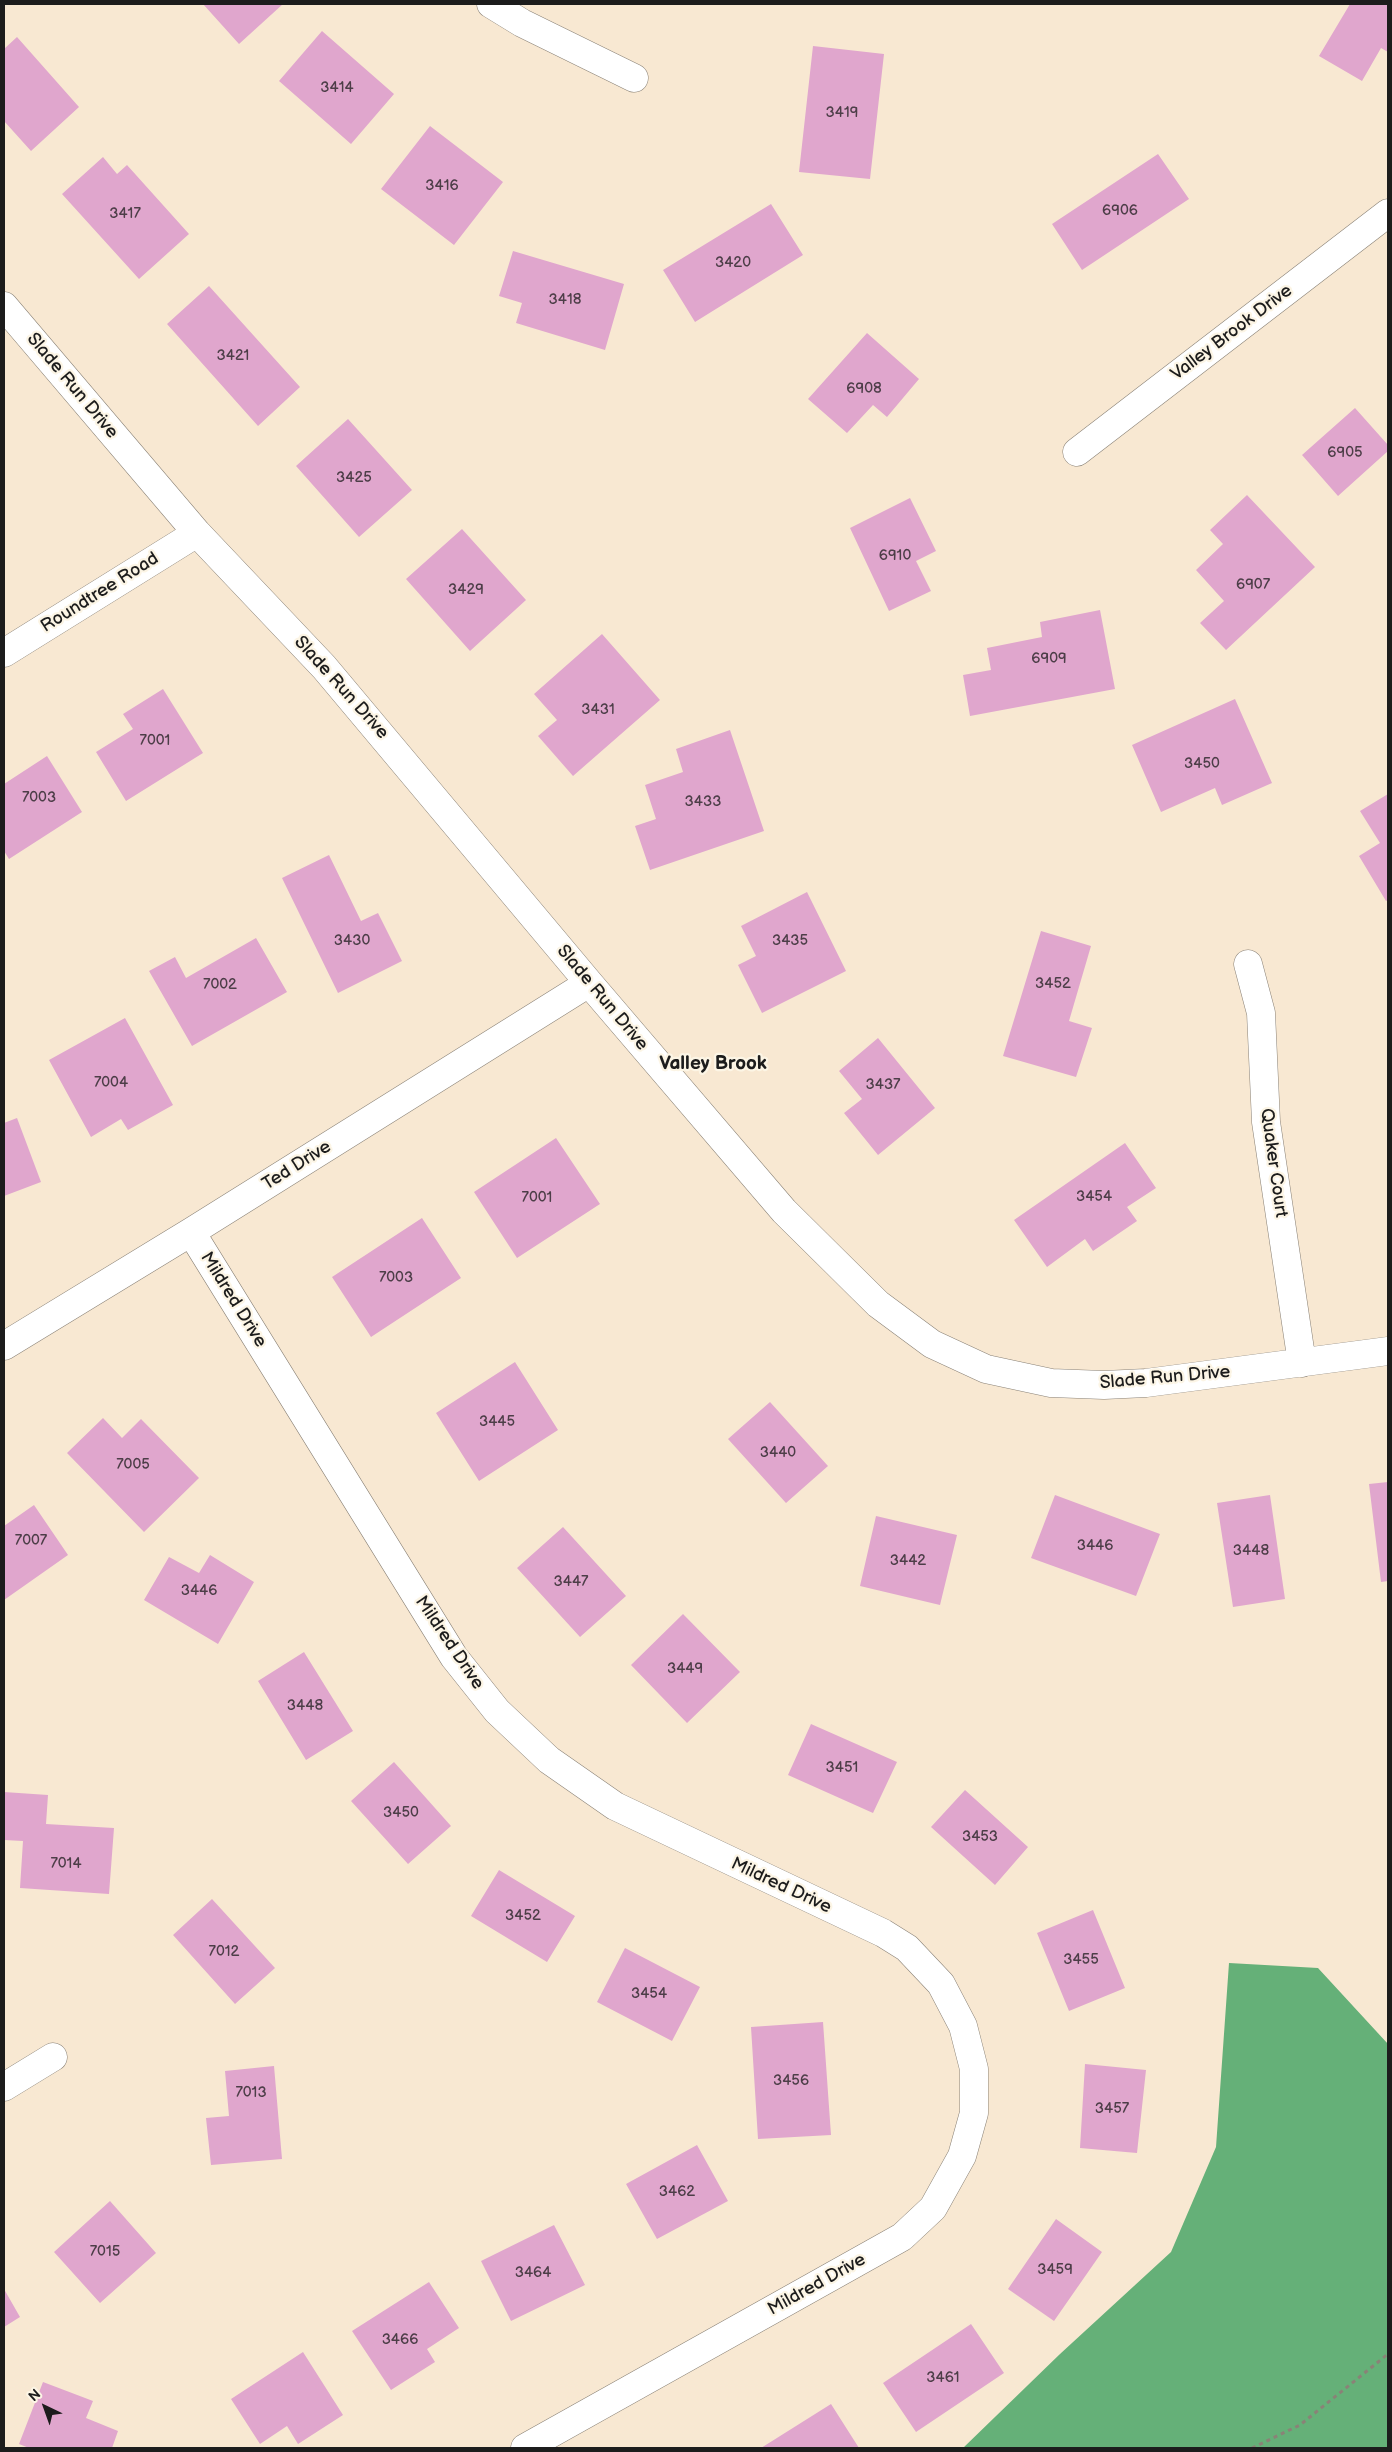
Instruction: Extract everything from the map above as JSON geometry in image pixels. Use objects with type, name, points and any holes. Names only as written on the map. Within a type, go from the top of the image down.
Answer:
[{"type":"street","points":[[491,4],[522,23],[634,78]]},
{"type":"street","name":"Valley Brook Drive","points":[[1077,452],[1388,213]]},
{"type":"street","name":"Slade Run Drive","points":[[4,306],[197,533],[331,674],[589,983],[784,1211],[878,1304],[932,1344],[986,1369],[1051,1383],[1104,1385],[1146,1383],[1388,1351]]},
{"type":"street","name":"Roundtree Road","points":[[4,653],[197,533]]},
{"type":"street","name":"Quaker Court","points":[[1248,964],[1261,1013],[1266,1122],[1302,1362]]},
{"type":"street","name":"Ted Drive","points":[[4,1346],[191,1232],[589,983]]},
{"type":"street","name":"Mildred Drive","points":[[191,1232],[454,1657],[497,1711],[548,1760],[615,1806],[883,1932],[907,1948],[941,1984],[963,2026],[974,2069],[974,2114],[962,2156],[932,2208],[926,2214],[902,2237],[525,2448]]},
{"type":"street","points":[[4,2087],[53,2057]]},
{"type":"path","points":[[1252,2448],[1300,2425],[1388,2354]]},
{"type":"green space","points":[[1229,1963],[1318,1968],[1388,2044],[1388,2448],[963,2448],[1060,2354],[1171,2252],[1216,2147]]},
{"type":"building","points":[[203,4],[283,4],[239,44]]},
{"type":"building","points":[[1350,4],[1388,4],[1388,52],[1381,48],[1362,81],[1319,56]]},
{"type":"building","points":[[322,31],[394,94],[351,144],[279,81]]},
{"type":"building","points":[[17,37],[79,107],[31,151],[4,121],[4,49]]},
{"type":"building","points":[[813,46],[884,54],[870,179],[799,172]]},
{"type":"building","points":[[430,126],[503,182],[454,245],[381,189]]},
{"type":"building","points":[[1158,154],[1189,199],[1082,270],[1052,224]]},
{"type":"building","points":[[103,157],[117,174],[127,165],[189,234],[139,279],[62,194]]},
{"type":"building","points":[[771,204],[803,255],[695,322],[663,270]]},
{"type":"building","points":[[513,251],[624,284],[605,350],[516,323],[522,303],[499,296]]},
{"type":"building","points":[[209,286],[300,387],[258,426],[167,324]]},
{"type":"building","points":[[867,333],[919,379],[887,417],[873,405],[847,433],[808,399]]},
{"type":"building","points":[[1355,408],[1388,445],[1388,451],[1338,496],[1302,455]]},
{"type":"building","points":[[348,419],[412,490],[359,537],[296,466]]},
{"type":"building","points":[[1247,495],[1315,567],[1226,650],[1200,623],[1224,601],[1196,570],[1223,544],[1210,530]]},
{"type":"building","points":[[910,498],[936,551],[916,561],[931,591],[889,611],[850,528]]},
{"type":"building","points":[[462,529],[526,600],[470,651],[406,579]]},
{"type":"building","points":[[1100,610],[1115,689],[970,716],[963,675],[991,670],[987,648],[1042,637],[1040,622]]},
{"type":"building","points":[[602,634],[660,700],[573,776],[538,736],[557,720],[534,694]]},
{"type":"building","points":[[163,689],[203,753],[126,801],[96,752],[133,729],[123,714]]},
{"type":"building","points":[[1235,699],[1272,783],[1222,805],[1215,788],[1161,812],[1132,745]]},
{"type":"building","points":[[730,730],[764,831],[650,870],[635,826],[656,819],[645,785],[683,772],[676,749]]},
{"type":"building","points":[[47,756],[82,812],[9,859],[4,851],[4,784]]},
{"type":"building","points":[[1388,794],[1388,900],[1386,901],[1359,856],[1380,843],[1360,811]]},
{"type":"building","points":[[329,855],[361,921],[378,913],[402,961],[338,993],[282,878]]},
{"type":"building","points":[[807,892],[846,971],[762,1013],[738,965],[756,956],[741,926]]},
{"type":"building","points":[[1041,931],[1091,946],[1069,1021],[1092,1028],[1076,1077],[1003,1056]]},
{"type":"building","points":[[256,938],[287,992],[192,1046],[149,971],[175,957],[186,978]]},
{"type":"building","points":[[125,1018],[173,1105],[128,1130],[121,1119],[91,1137],[49,1060]]},
{"type":"building","points":[[878,1038],[935,1108],[878,1155],[844,1113],[862,1099],[839,1071]]},
{"type":"building","points":[[17,1118],[41,1182],[4,1196],[4,1123]]},
{"type":"building","points":[[556,1138],[600,1204],[517,1258],[474,1192]]},
{"type":"building","points":[[1125,1143],[1156,1188],[1127,1207],[1137,1221],[1093,1251],[1085,1239],[1047,1267],[1014,1220]]},
{"type":"building","points":[[422,1218],[461,1278],[371,1337],[332,1277]]},
{"type":"building","points":[[515,1362],[558,1430],[479,1481],[436,1413]]},
{"type":"building","points":[[770,1402],[828,1466],[786,1503],[728,1439]]},
{"type":"building","points":[[103,1418],[122,1438],[141,1419],[199,1478],[144,1532],[67,1453]]},
{"type":"building","points":[[1388,1482],[1388,1581],[1381,1582],[1369,1484]]},
{"type":"building","points":[[1055,1495],[1160,1534],[1136,1596],[1031,1558]]},
{"type":"building","points":[[1270,1495],[1285,1599],[1233,1607],[1217,1503]]},
{"type":"building","points":[[34,1505],[68,1555],[4,1600],[4,1526]]},
{"type":"building","points":[[876,1516],[957,1535],[940,1605],[860,1586]]},
{"type":"building","points":[[563,1527],[626,1596],[580,1637],[517,1568]]},
{"type":"building","points":[[210,1555],[254,1582],[218,1644],[144,1600],[169,1557],[199,1573]]},
{"type":"building","points":[[683,1614],[740,1672],[687,1723],[631,1665]]},
{"type":"building","points":[[304,1652],[353,1731],[306,1760],[258,1681]]},
{"type":"building","points":[[811,1724],[897,1762],[873,1813],[788,1775]]},
{"type":"building","points":[[394,1762],[451,1826],[408,1864],[351,1801]]},
{"type":"building","points":[[965,1790],[1028,1847],[995,1885],[931,1827]]},
{"type":"building","points":[[4,1792],[48,1795],[46,1824],[114,1828],[109,1894],[20,1888],[23,1841],[4,1840]]},
{"type":"building","points":[[499,1870],[575,1916],[547,1962],[471,1916]]},
{"type":"building","points":[[212,1899],[275,1968],[235,2004],[173,1935]]},
{"type":"building","points":[[1093,1910],[1125,1988],[1069,2011],[1037,1933]]},
{"type":"building","points":[[625,1948],[700,1987],[672,2041],[597,2002]]},
{"type":"building","points":[[823,2022],[831,2135],[758,2139],[751,2027]]},
{"type":"building","points":[[1085,2064],[1146,2070],[1137,2153],[1080,2148]]},
{"type":"building","points":[[274,2066],[282,2159],[211,2165],[206,2118],[229,2116],[225,2071]]},
{"type":"building","points":[[697,2145],[728,2201],[657,2239],[626,2184]]},
{"type":"building","points":[[110,2201],[156,2253],[100,2303],[54,2252]]},
{"type":"building","points":[[1056,2219],[1102,2252],[1054,2321],[1008,2289]]},
{"type":"building","points":[[554,2225],[585,2285],[511,2321],[481,2261]]},
{"type":"building","points":[[429,2282],[459,2328],[427,2349],[435,2362],[391,2390],[352,2331]]},
{"type":"building","points":[[4,2289],[20,2317],[4,2327]]},
{"type":"building","points":[[971,2324],[1004,2373],[916,2432],[883,2383]]},
{"type":"building","points":[[303,2352],[343,2415],[298,2444],[287,2426],[260,2444],[231,2399]]},
{"type":"building","points":[[43,2382],[93,2401],[86,2418],[118,2431],[112,2448],[29,2448],[19,2444]]},
{"type":"building","points":[[831,2404],[859,2448],[761,2448]]},
{"type":"district","name":"Valley Brook","points":[[713,1064]]}]
